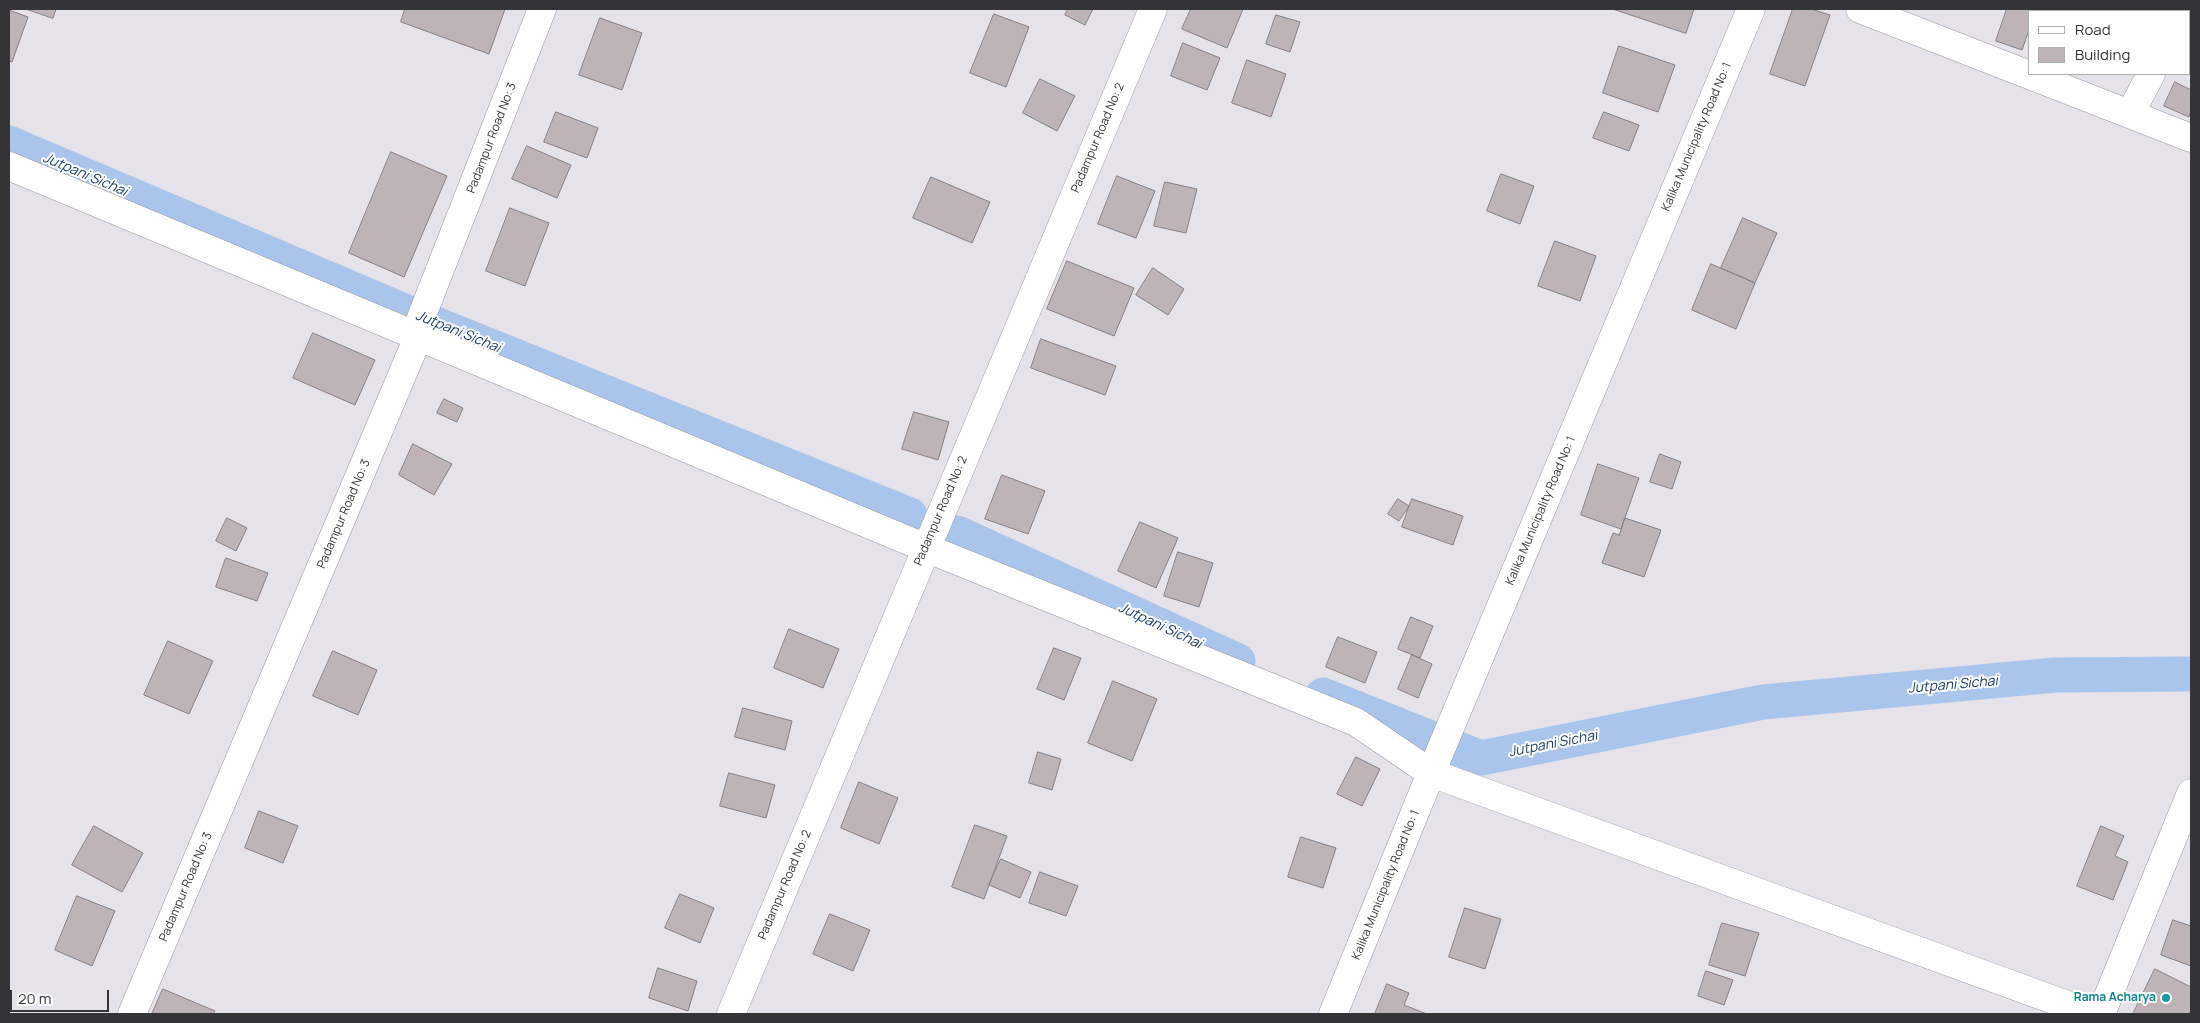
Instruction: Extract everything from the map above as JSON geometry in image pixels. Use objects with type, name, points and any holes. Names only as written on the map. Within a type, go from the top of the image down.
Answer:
[{"type":"street","name":"Padampur Road No: 3","points":[[132,1014],[419,335],[421,318],[542,9]]},
{"type":"street","name":"Padampur Road No: 2","points":[[731,1014],[1153,9]]},
{"type":"street","name":"Kalika Municipality Road No: 1","points":[[1333,1014],[1431,773],[1751,9]]},
{"type":"street","points":[[1860,9],[2028,74]]},
{"type":"street","points":[[2030,75],[2191,138]]},
{"type":"street","points":[[2130,114],[2150,75]]},
{"type":"street","points":[[9,166],[419,335],[926,548],[1356,722],[1431,773],[2092,1014]]},
{"type":"street","points":[[2101,1014],[2191,793]]},
{"type":"building","points":[[26,9],[56,9],[53,18]]},
{"type":"building","points":[[405,9],[505,9],[489,54],[401,22]]},
{"type":"building","points":[[1068,9],[1093,9],[1085,25],[1065,15]]},
{"type":"building","points":[[1191,9],[1243,9],[1227,48],[1182,29]]},
{"type":"building","points":[[1613,9],[1694,9],[1686,33]]},
{"type":"building","points":[[1793,9],[1811,9],[1830,15],[1805,86],[1770,74]]},
{"type":"building","points":[[2007,9],[2035,9],[2028,10],[2028,33],[2022,50],[1996,41]]},
{"type":"building","points":[[2035,9],[2066,9],[2066,10]]},
{"type":"building","points":[[9,10],[28,17],[12,62],[9,61]]},
{"type":"building","points":[[994,14],[1029,27],[1006,87],[970,73]]},
{"type":"building","points":[[1276,15],[1300,22],[1290,52],[1266,44]]},
{"type":"building","points":[[600,18],[642,33],[622,90],[579,75]]},
{"type":"building","points":[[1183,43],[1220,58],[1207,90],[1171,76]]},
{"type":"building","points":[[1619,46],[1675,65],[1658,112],[1603,93]]},
{"type":"building","points":[[1247,60],[1286,74],[1271,117],[1232,103]]},
{"type":"building","points":[[1040,79],[1075,96],[1057,131],[1023,113]]},
{"type":"building","points":[[2175,82],[2191,90],[2189,117],[2164,106]]},
{"type":"building","points":[[556,112],[598,128],[587,158],[544,142]]},
{"type":"building","points":[[1604,112],[1639,125],[1629,151],[1593,138]]},
{"type":"building","points":[[527,146],[571,165],[557,198],[512,179]]},
{"type":"building","points":[[391,152],[447,176],[404,277],[349,253]]},
{"type":"building","points":[[1501,174],[1534,186],[1520,224],[1487,211]]},
{"type":"building","points":[[1117,176],[1155,191],[1136,238],[1098,224]]},
{"type":"building","points":[[931,177],[990,202],[972,243],[913,218]]},
{"type":"building","points":[[1165,182],[1197,189],[1186,233],[1154,226]]},
{"type":"building","points":[[510,208],[549,223],[525,286],[486,271]]},
{"type":"building","points":[[1743,218],[1777,233],[1755,283],[1721,268]]},
{"type":"building","points":[[1555,241],[1596,256],[1580,301],[1538,286]]},
{"type":"building","points":[[1067,261],[1134,288],[1114,336],[1047,309]]},
{"type":"building","points":[[1711,264],[1755,283],[1736,329],[1692,310]]},
{"type":"building","points":[[1153,268],[1184,289],[1168,315],[1136,295]]},
{"type":"building","points":[[313,333],[375,360],[355,405],[293,378]]},
{"type":"building","points":[[1041,339],[1116,366],[1105,395],[1031,368]]},
{"type":"building","points":[[444,399],[463,408],[457,422],[437,413]]},
{"type":"building","points":[[914,412],[949,422],[938,460],[902,449]]},
{"type":"building","points":[[413,444],[452,464],[434,495],[399,475]]},
{"type":"building","points":[[1660,454],[1681,462],[1672,489],[1650,482]]},
{"type":"building","points":[[1598,464],[1639,478],[1621,529],[1581,515]]},
{"type":"building","points":[[1002,475],[1045,491],[1028,534],[985,519]]},
{"type":"building","points":[[1398,499],[1409,506],[1399,521],[1388,514]]},
{"type":"building","points":[[1412,499],[1463,516],[1453,545],[1402,527]]},
{"type":"building","points":[[227,518],[247,528],[236,551],[216,541]]},
{"type":"building","points":[[1625,518],[1661,530],[1644,577],[1602,563],[1613,533],[1619,535]]},
{"type":"building","points":[[1140,522],[1178,538],[1156,588],[1118,571]]},
{"type":"building","points":[[1178,552],[1213,563],[1199,607],[1164,596]]},
{"type":"building","points":[[226,558],[268,573],[257,601],[216,587]]},
{"type":"building","points":[[1411,617],[1433,626],[1420,658],[1398,649]]},
{"type":"building","points":[[789,629],[839,649],[823,688],[774,668]]},
{"type":"building","points":[[1338,637],[1377,652],[1365,683],[1326,667]]},
{"type":"building","points":[[168,641],[213,661],[189,714],[144,695]]},
{"type":"building","points":[[1054,648],[1081,658],[1064,700],[1037,689]]},
{"type":"building","points":[[333,651],[377,670],[358,715],[313,696]]},
{"type":"building","points":[[1412,655],[1432,664],[1418,698],[1398,689]]},
{"type":"building","points":[[1113,681],[1157,699],[1132,761],[1088,743]]},
{"type":"building","points":[[743,708],[792,721],[785,750],[735,737]]},
{"type":"building","points":[[1038,752],[1061,759],[1052,790],[1029,783]]},
{"type":"building","points":[[1356,757],[1380,769],[1362,806],[1337,794]]},
{"type":"building","points":[[729,773],[775,785],[766,818],[720,806]]},
{"type":"building","points":[[859,782],[898,798],[879,844],[841,828]]},
{"type":"building","points":[[259,811],[298,826],[283,863],[245,848]]},
{"type":"building","points":[[975,825],[1007,836],[984,899],[952,887]]},
{"type":"building","points":[[94,826],[143,853],[122,892],[72,865]]},
{"type":"building","points":[[2101,826],[2124,836],[2115,856],[2128,862],[2113,900],[2077,886]]},
{"type":"building","points":[[1301,837],[1336,848],[1323,888],[1288,877]]},
{"type":"building","points":[[1001,859],[1031,872],[1020,898],[989,885]]},
{"type":"building","points":[[1040,872],[1078,886],[1066,916],[1029,903]]},
{"type":"building","points":[[680,894],[714,908],[700,943],[665,928]]},
{"type":"building","points":[[77,896],[115,911],[92,966],[55,950]]},
{"type":"building","points":[[1465,908],[1501,919],[1485,969],[1449,957]]},
{"type":"building","points":[[830,914],[870,930],[853,971],[813,954]]},
{"type":"building","points":[[2173,920],[2191,926],[2191,966],[2161,955]]},
{"type":"building","points":[[1722,923],[1759,933],[1745,976],[1709,965]]},
{"type":"building","points":[[658,968],[697,981],[688,1011],[649,998]]},
{"type":"building","name":"Rama Acharya","points":[[2155,969],[2191,987],[2191,1010],[2189,1014],[2133,1014]]},
{"type":"building","points":[[1706,971],[1733,980],[1724,1005],[1698,996]]},
{"type":"building","points":[[1387,984],[1409,993],[1404,1005],[1427,1014],[1375,1014]]},
{"type":"building","points":[[163,989],[215,1011],[213,1014],[152,1014]]},
{"type":"waterway","name":"Jutpani Sichai","points":[[9,143],[421,318],[910,515]]},
{"type":"waterway","name":"Jutpani Sichai","points":[[957,533],[1238,661]]},
{"type":"waterway","name":"Jutpani Sichai","points":[[1323,695],[1481,758],[1763,702],[2056,675],[2191,674]]},
{"type":"place","name":"Rama Acharya","points":[[2166,998]]}]
